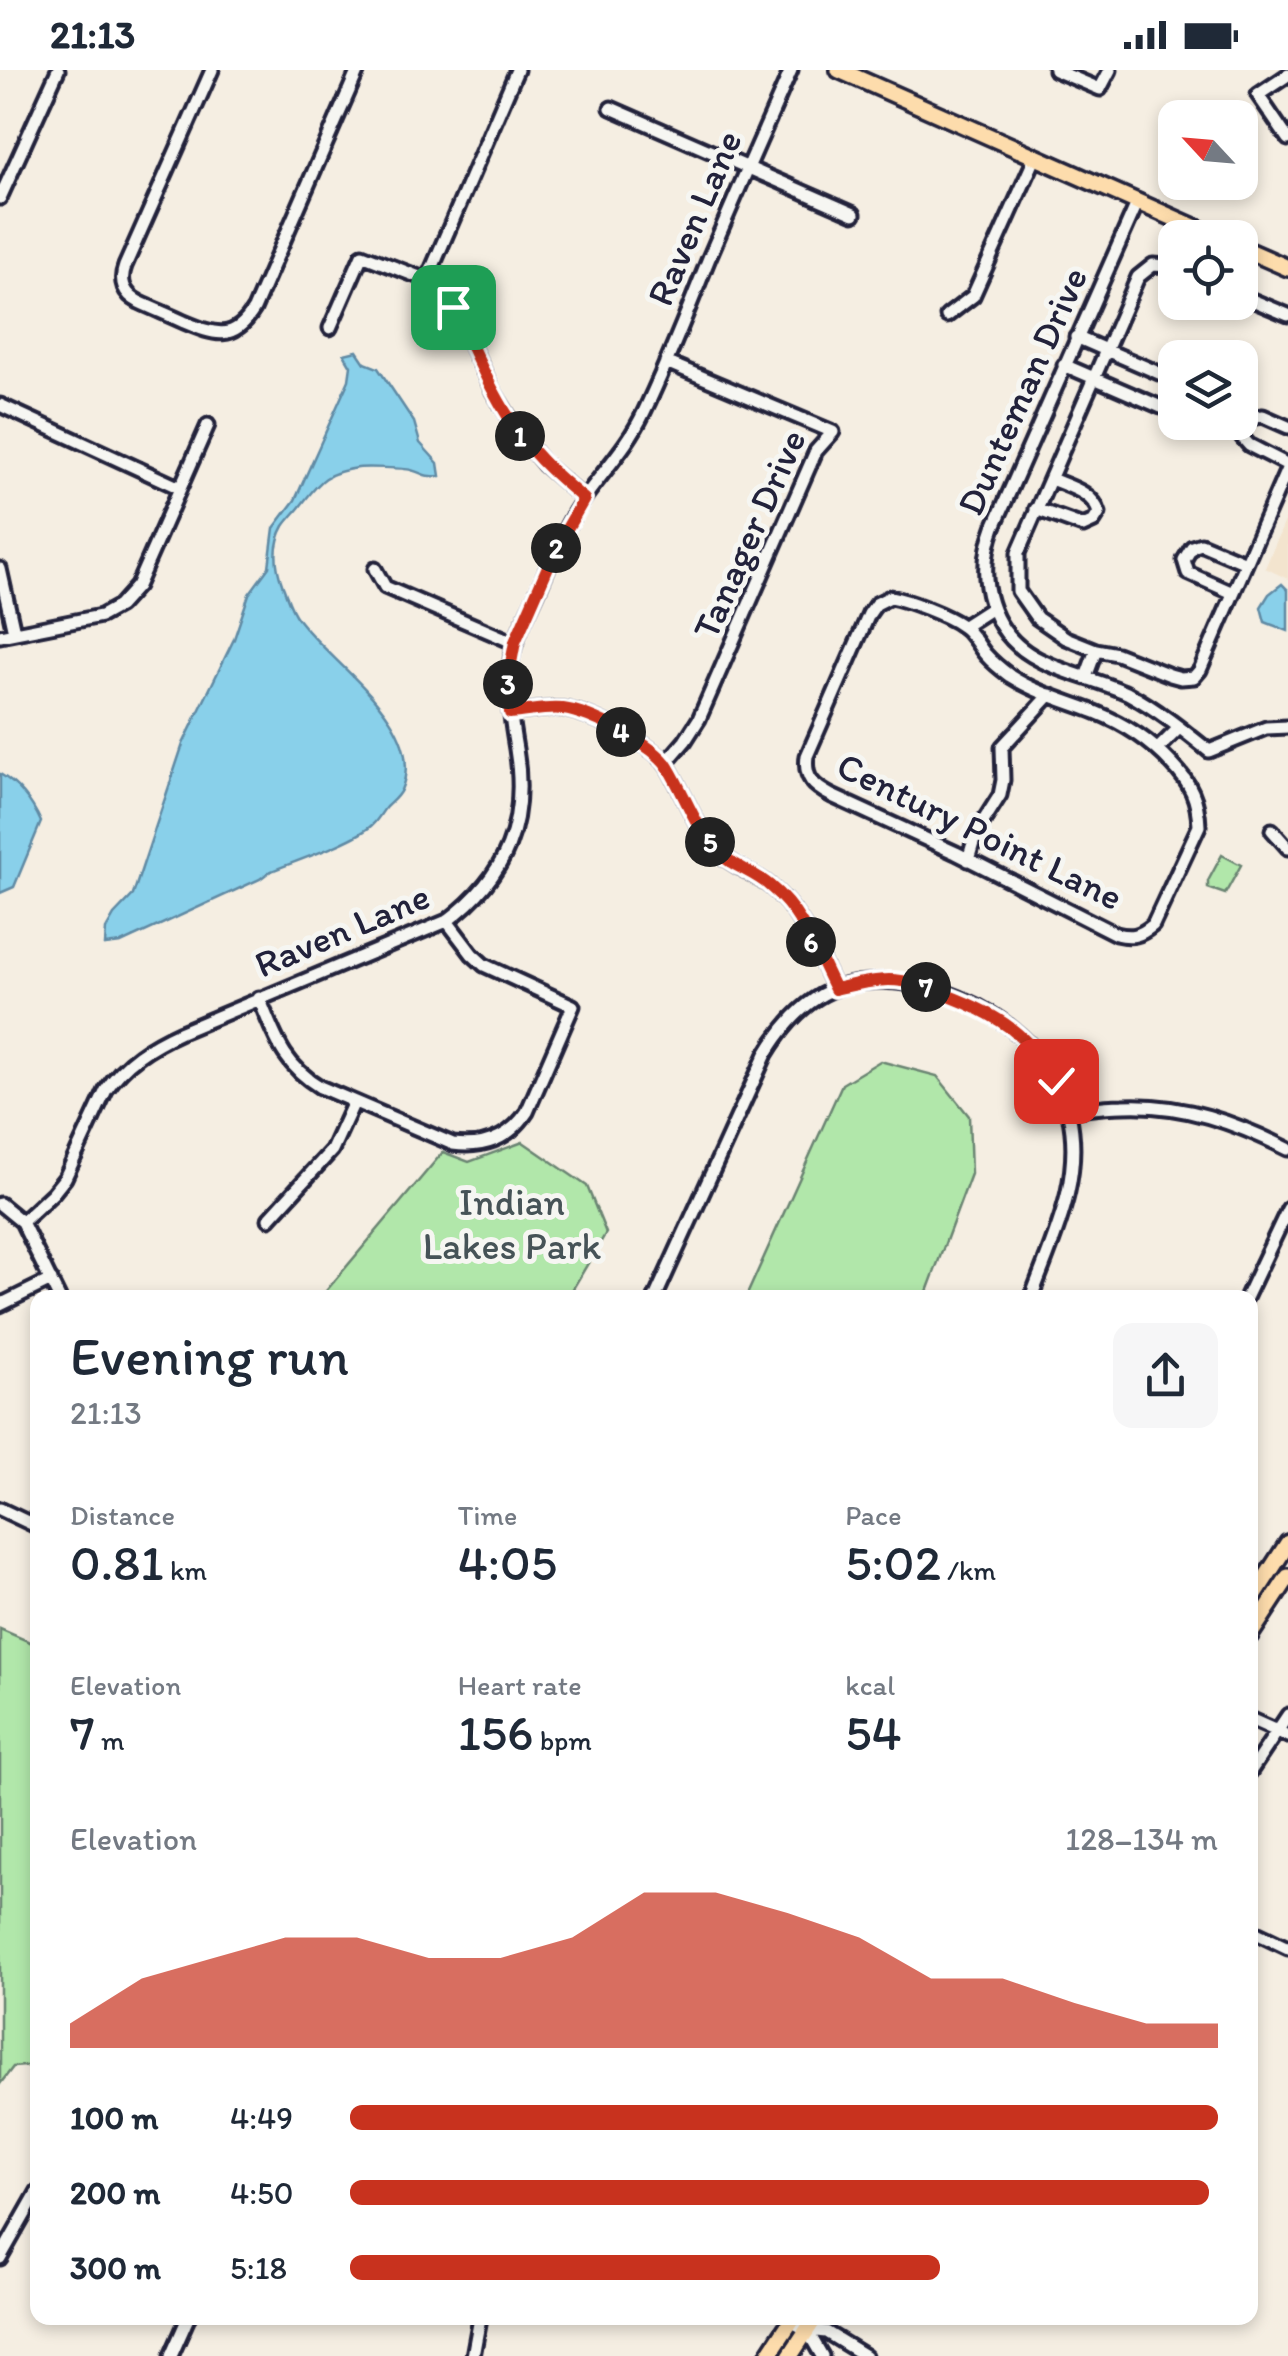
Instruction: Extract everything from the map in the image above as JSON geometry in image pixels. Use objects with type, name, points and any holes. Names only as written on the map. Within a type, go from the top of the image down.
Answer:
[{"type":"main road","points":[[840,70],[1180,220]]},
{"type":"main road","points":[[1258,254],[1288,268]]},
{"type":"main road","points":[[1258,1590],[1288,1543]]},
{"type":"main road","points":[[1258,1624],[1288,1578]]},
{"type":"main road","points":[[768,2356],[787,2325]]},
{"type":"main road","points":[[790,2356],[810,2325]]},
{"type":"street","points":[[0,198],[58,70]]},
{"type":"street","points":[[212,70],[122,278],[124,288],[134,300],[203,330],[224,333],[243,325],[254,309],[358,70]]},
{"type":"street","points":[[426,280],[517,70]]},
{"type":"street","name":"Raven Lane","points":[[22,1222],[65,1178],[98,1103],[128,1062],[158,1042],[447,921],[480,893],[495,874],[514,832],[520,802],[508,679],[515,642],[557,546],[584,499],[628,441],[666,362],[791,70]]},
{"type":"street","points":[[1055,70],[1100,89],[1110,70]]},
{"type":"street","points":[[1288,75],[1258,94],[1288,139]]},
{"type":"street","points":[[610,108],[854,214]]},
{"type":"street","points":[[946,316],[973,296],[1036,156]]},
{"type":"street","name":"Dunteman Drive","points":[[1138,201],[988,542],[985,586],[1001,626],[1018,646],[1039,660],[1127,694],[1163,714],[1209,752],[1266,728],[1288,727]]},
{"type":"street","points":[[330,328],[362,255],[426,280],[453,307],[493,391],[520,435],[544,464],[584,499]]},
{"type":"street","points":[[1158,265],[1152,265],[1138,277],[1018,553],[1018,591],[1037,618],[1066,638],[1096,650],[1170,675],[1194,676],[1200,670],[1288,466],[1249,445],[1242,437],[1243,425],[1249,418],[1263,416],[1288,427]]},
{"type":"street","points":[[1258,302],[1288,315]]},
{"type":"street","points":[[1076,337],[1158,373]]},
{"type":"street","name":"Tanager Drive","points":[[666,362],[834,432],[816,451],[699,718],[666,763]]},
{"type":"street","points":[[1064,365],[1158,406]]},
{"type":"street","points":[[0,405],[180,488]]},
{"type":"street","points":[[0,636],[101,616],[120,606],[137,586],[208,425]]},
{"type":"street","points":[[1036,509],[1083,526],[1094,521],[1098,513],[1090,496],[1051,479]]},
{"type":"street","points":[[1233,593],[1188,572],[1184,560],[1192,547],[1201,544],[1246,564]]},
{"type":"street","points":[[0,569],[14,632]]},
{"type":"street","points":[[375,569],[385,587],[515,642]]},
{"type":"street","name":"Century Point Lane","points":[[890,598],[964,626],[988,658],[1009,675],[1050,696],[1131,730],[1158,749],[1194,791],[1199,826],[1152,925],[1141,934],[1116,934],[820,790],[805,770],[807,756],[869,614],[876,604],[890,598]]},
{"type":"street","points":[[964,626],[992,608]]},
{"type":"street","points":[[1086,677],[1096,650]]},
{"type":"street","points":[[968,860],[976,833],[1000,795],[1002,747],[1050,696]]},
{"type":"street","points":[[510,713],[558,708],[574,711],[640,741],[666,763],[711,844],[726,859],[762,878],[796,914],[835,989]]},
{"type":"street","points":[[1158,749],[1180,728]]},
{"type":"street","points":[[1272,830],[1288,848]]},
{"type":"street","points":[[259,998],[282,1053],[320,1087],[452,1144],[483,1144],[508,1133],[527,1112],[573,1006],[484,965],[447,921]]},
{"type":"street","points":[[659,1290],[778,1034],[808,1004],[835,989],[871,980],[908,982],[985,1010],[1020,1034],[1056,1081],[1069,1110],[1074,1144],[1070,1189],[1034,1290]]},
{"type":"street","points":[[269,1219],[332,1150],[354,1102]]},
{"type":"street","points":[[1069,1110],[1124,1106],[1176,1109],[1228,1122],[1288,1149]]},
{"type":"street","points":[[0,1204],[22,1222],[55,1290]]},
{"type":"street","points":[[1250,1290],[1288,1209]]},
{"type":"street","points":[[31,1290],[51,1280]]},
{"type":"street","points":[[0,1305],[30,1290]]},
{"type":"street","points":[[0,1508],[30,1523]]},
{"type":"street","points":[[1258,1763],[1283,1734],[1288,1715]]},
{"type":"street","points":[[1258,1723],[1283,1734]]},
{"type":"street","points":[[1258,1934],[1288,1948]]},
{"type":"street","points":[[0,2258],[30,2205]]},
{"type":"street","points":[[171,2356],[185,2325]]},
{"type":"street","points":[[473,2356],[479,2325]]},
{"type":"street","points":[[811,2325],[822,2356]]},
{"type":"street","points":[[813,2325],[865,2356]]},
{"type":"shaded area","points":[[1288,514],[1288,579],[1265,568]]},
{"type":"green space","points":[[1222,855],[1241,865],[1225,894],[1208,888]]},
{"type":"green space","points":[[880,1061],[937,1076],[969,1116],[971,1174],[928,1290],[749,1290],[842,1084]]},
{"type":"green space","name":"Indian Lakes Park","points":[[523,1142],[587,1186],[606,1233],[572,1290],[327,1290],[443,1152],[469,1162]]},
{"type":"green space","points":[[0,1629],[30,1642],[30,2066],[13,2067],[0,2084]]},
{"type":"water","points":[[357,351],[365,363],[378,368],[414,422],[420,443],[438,463],[440,476],[407,469],[358,468],[329,476],[284,526],[278,540],[277,562],[287,598],[298,619],[389,719],[401,742],[406,766],[401,790],[374,823],[353,838],[269,872],[121,943],[105,945],[106,929],[133,895],[183,744],[234,639],[249,594],[269,567],[274,528],[295,500],[349,380],[351,366],[344,354]]},
{"type":"water","points":[[1282,584],[1288,590],[1288,631],[1265,622],[1261,607]]},
{"type":"water","points":[[0,774],[24,795],[41,822],[14,887],[0,893]]},
{"type":"route","points":[[453,307],[493,391],[520,435],[544,464],[584,499],[557,546],[515,642],[508,679],[510,713],[558,708],[574,711],[640,741],[666,763],[719,853],[762,878],[785,900],[835,989],[871,980],[892,980],[926,987],[972,1004],[1020,1034],[1056,1081]]}]
